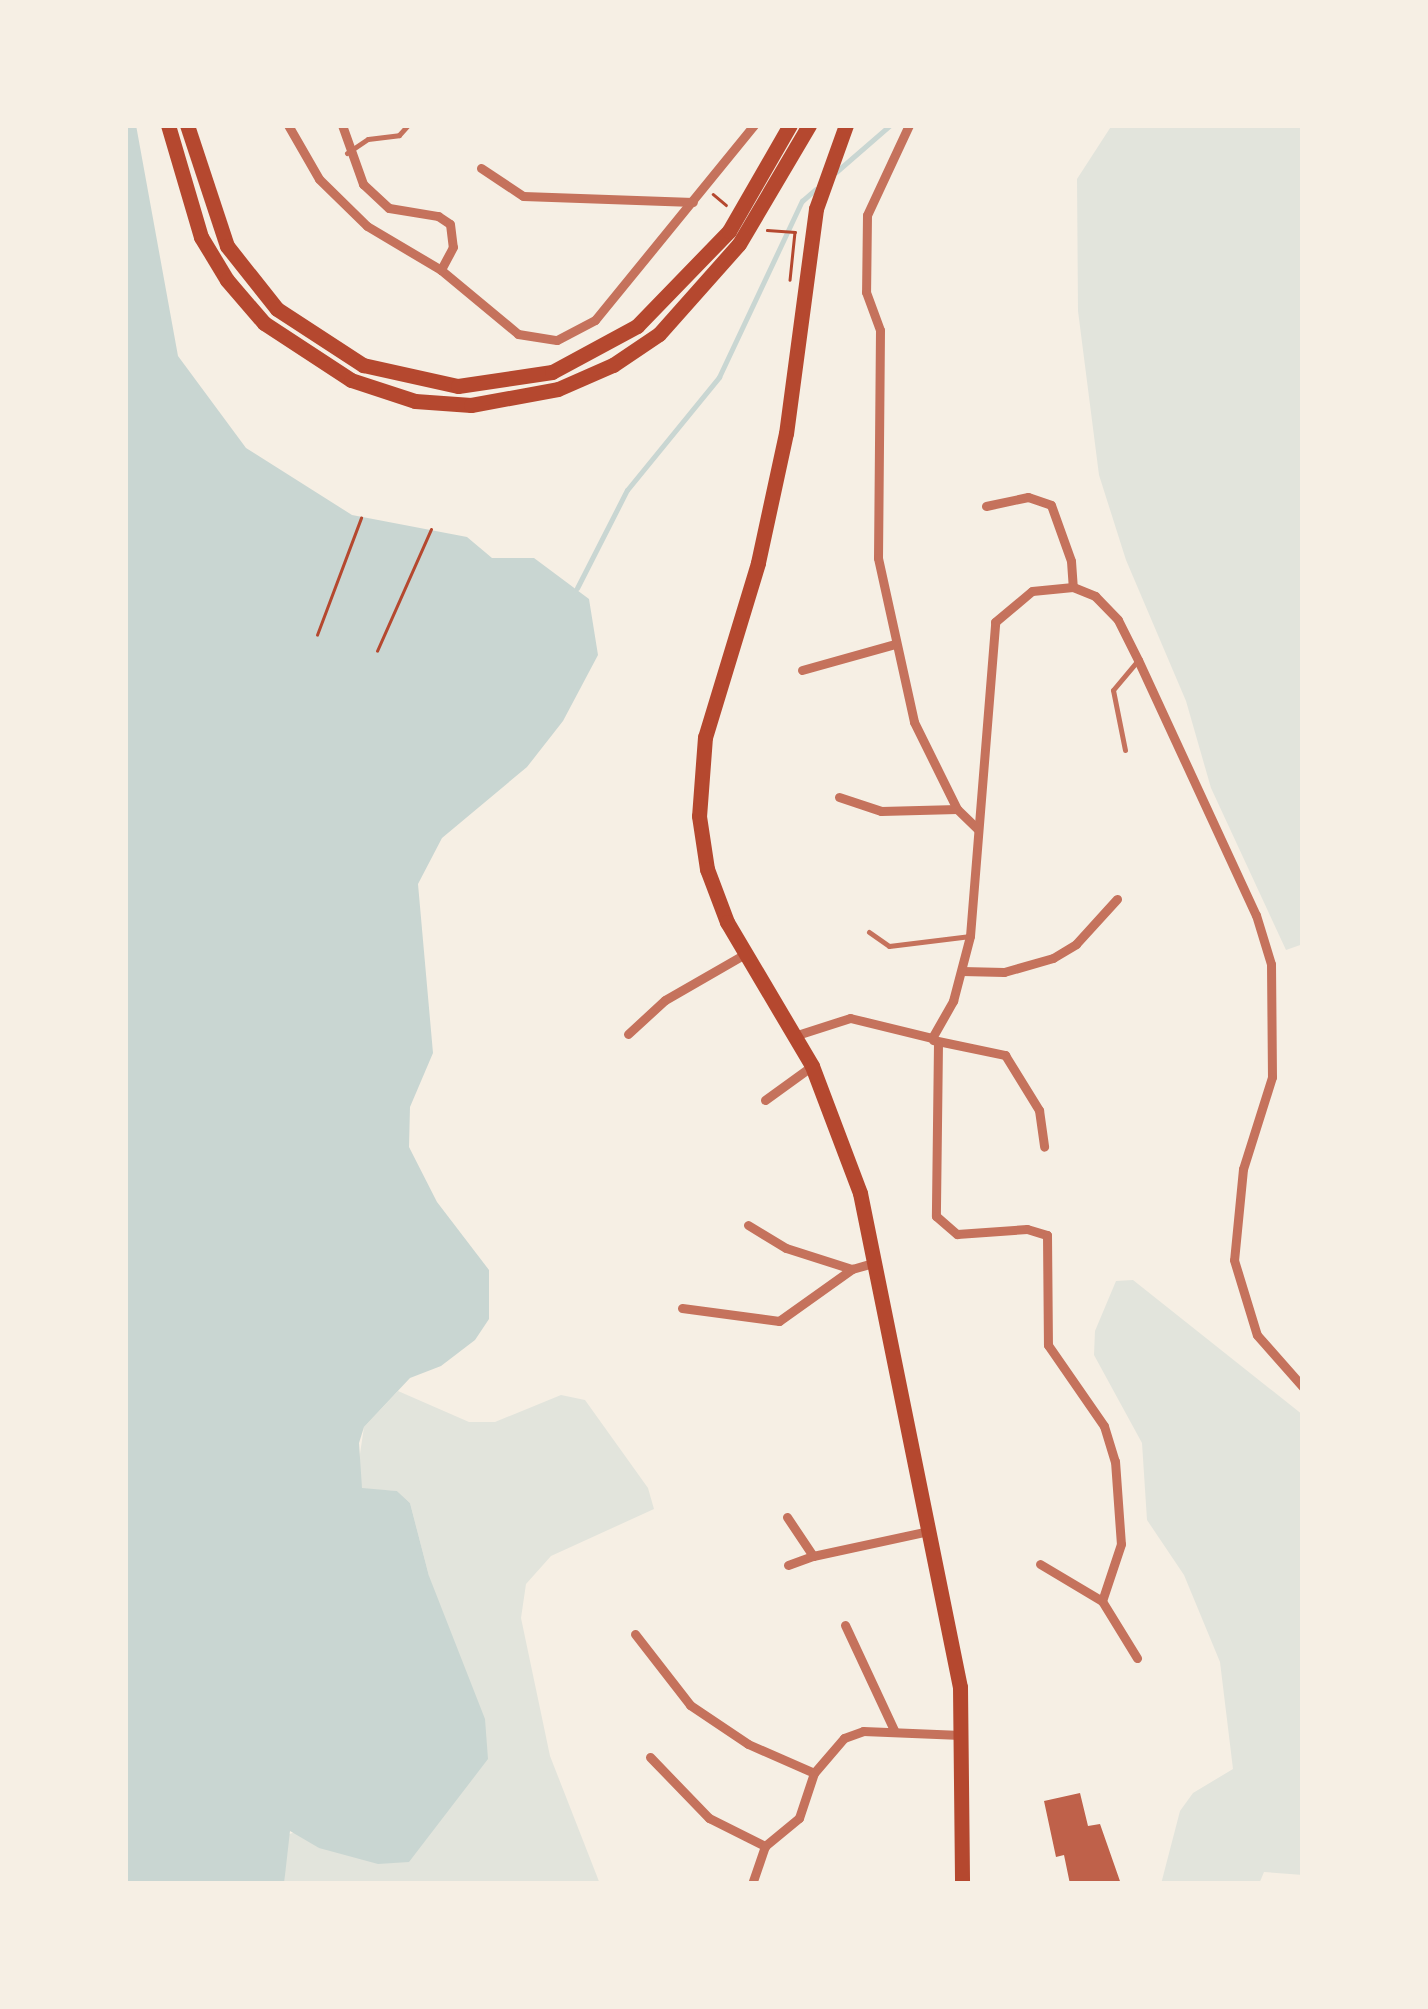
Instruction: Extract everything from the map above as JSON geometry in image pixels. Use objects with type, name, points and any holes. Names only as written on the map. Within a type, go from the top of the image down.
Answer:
[{"type":"main road","points":[[168,125],[201,236],[227,280],[264,322],[306,355],[364,386],[415,400],[471,405],[558,390],[614,365],[659,334],[740,244],[810,125]]},
{"type":"main road","points":[[187,125],[228,246],[277,310],[362,365],[458,386],[552,372],[638,326],[729,231],[790,125]]},
{"type":"main road","points":[[846,125],[816,209],[767,527],[700,766],[707,870],[745,954],[812,1066],[849,1157],[876,1262],[930,1530],[964,1735],[962,1884]]},
{"type":"street","points":[[288,125],[319,179],[342,204],[441,270],[518,334],[557,340],[595,320],[754,125]]},
{"type":"street","points":[[342,125],[347,153],[363,184],[388,208],[438,216],[450,224],[453,247],[441,270]]},
{"type":"street","points":[[909,125],[867,216],[866,292],[880,330],[878,558],[914,722],[957,809],[978,829]]},
{"type":"street","points":[[480,168],[523,196],[693,202]]},
{"type":"street","points":[[986,506],[1028,497],[1051,505],[1072,561],[1073,587]]},
{"type":"street","points":[[1102,1601],[1121,1544],[1110,1440],[1048,1345],[1047,1235],[1027,1228],[957,1234],[936,1216],[934,1041],[962,972],[970,936],[996,622],[1032,591],[1073,587],[1095,596],[1118,620],[1256,915],[1271,964],[1272,1077],[1242,1169],[1234,1260],[1257,1335],[1303,1387]]},
{"type":"street","points":[[802,670],[895,644]]},
{"type":"street","points":[[840,797],[880,810],[957,809]]},
{"type":"street","points":[[962,972],[1004,972],[1053,958],[1076,944],[1117,899]]},
{"type":"street","points":[[628,1034],[666,1000],[745,954]]},
{"type":"street","points":[[794,1036],[850,1018],[934,1041],[990,1047],[1005,1055],[1039,1110],[1044,1146]]},
{"type":"street","points":[[765,1100],[812,1066]]},
{"type":"street","points":[[748,1225],[802,1255],[852,1269]]},
{"type":"street","points":[[682,1308],[780,1320],[852,1269],[876,1262]]},
{"type":"street","points":[[787,1517],[813,1556]]},
{"type":"street","points":[[788,1565],[930,1530]]},
{"type":"street","points":[[1040,1564],[1102,1601],[1137,1658]]},
{"type":"street","points":[[845,1625],[895,1732]]},
{"type":"street","points":[[635,1634],[690,1706],[748,1744],[814,1773]]},
{"type":"street","points":[[752,1884],[765,1846],[799,1818],[814,1773],[844,1738],[895,1732],[964,1735]]},
{"type":"street","points":[[650,1757],[709,1818],[765,1846]]},
{"type":"lane","points":[[347,153],[368,139],[399,136],[408,125]]},
{"type":"lane","points":[[1125,750],[1113,690],[1138,660]]},
{"type":"lane","points":[[869,932],[889,946],[970,936]]},
{"type":"path","points":[[784,232],[795,232]]},
{"type":"path","points":[[317,635],[361,518]]},
{"type":"path","points":[[377,650],[431,529]]},
{"type":"shaded area","points":[[125,125],[136,125],[178,356],[246,448],[352,515],[467,537],[492,558],[534,558],[589,599],[598,655],[563,721],[527,767],[442,838],[418,884],[433,1053],[410,1107],[409,1147],[437,1202],[489,1270],[489,1319],[475,1340],[441,1366],[410,1378],[364,1427],[359,1443],[362,1488],[397,1491],[410,1503],[429,1576],[485,1719],[488,1759],[409,1862],[378,1864],[319,1848],[290,1831],[284,1884],[125,1884]]},
{"type":"shaded area","points":[[1112,125],[1303,125],[1303,944],[1286,950],[1211,788],[1186,701],[1126,560],[1099,475],[1078,311],[1077,179]]},
{"type":"shaded area","points":[[1133,1280],[1303,1415],[1303,1875],[1264,1872],[1259,1884],[1161,1884],[1180,1811],[1193,1793],[1233,1769],[1220,1662],[1184,1575],[1147,1520],[1142,1443],[1094,1355],[1095,1331],[1116,1281]]},
{"type":"shaded area","points":[[398,1391],[469,1422],[495,1422],[561,1395],[585,1400],[648,1488],[654,1509],[551,1556],[526,1584],[521,1618],[550,1756],[600,1884],[284,1884],[287,1835],[298,1831],[319,1848],[429,1576],[410,1503],[397,1491],[362,1489],[357,1474],[364,1427]]},
{"type":"building","points":[[1080,1793],[1088,1826],[1100,1824],[1121,1884],[1070,1884],[1064,1855],[1056,1857],[1044,1801]]},
{"type":"waterway","points":[[836,172],[890,125]]},
{"type":"waterway","points":[[577,588],[627,490],[719,377],[802,201],[816,189]]}]
